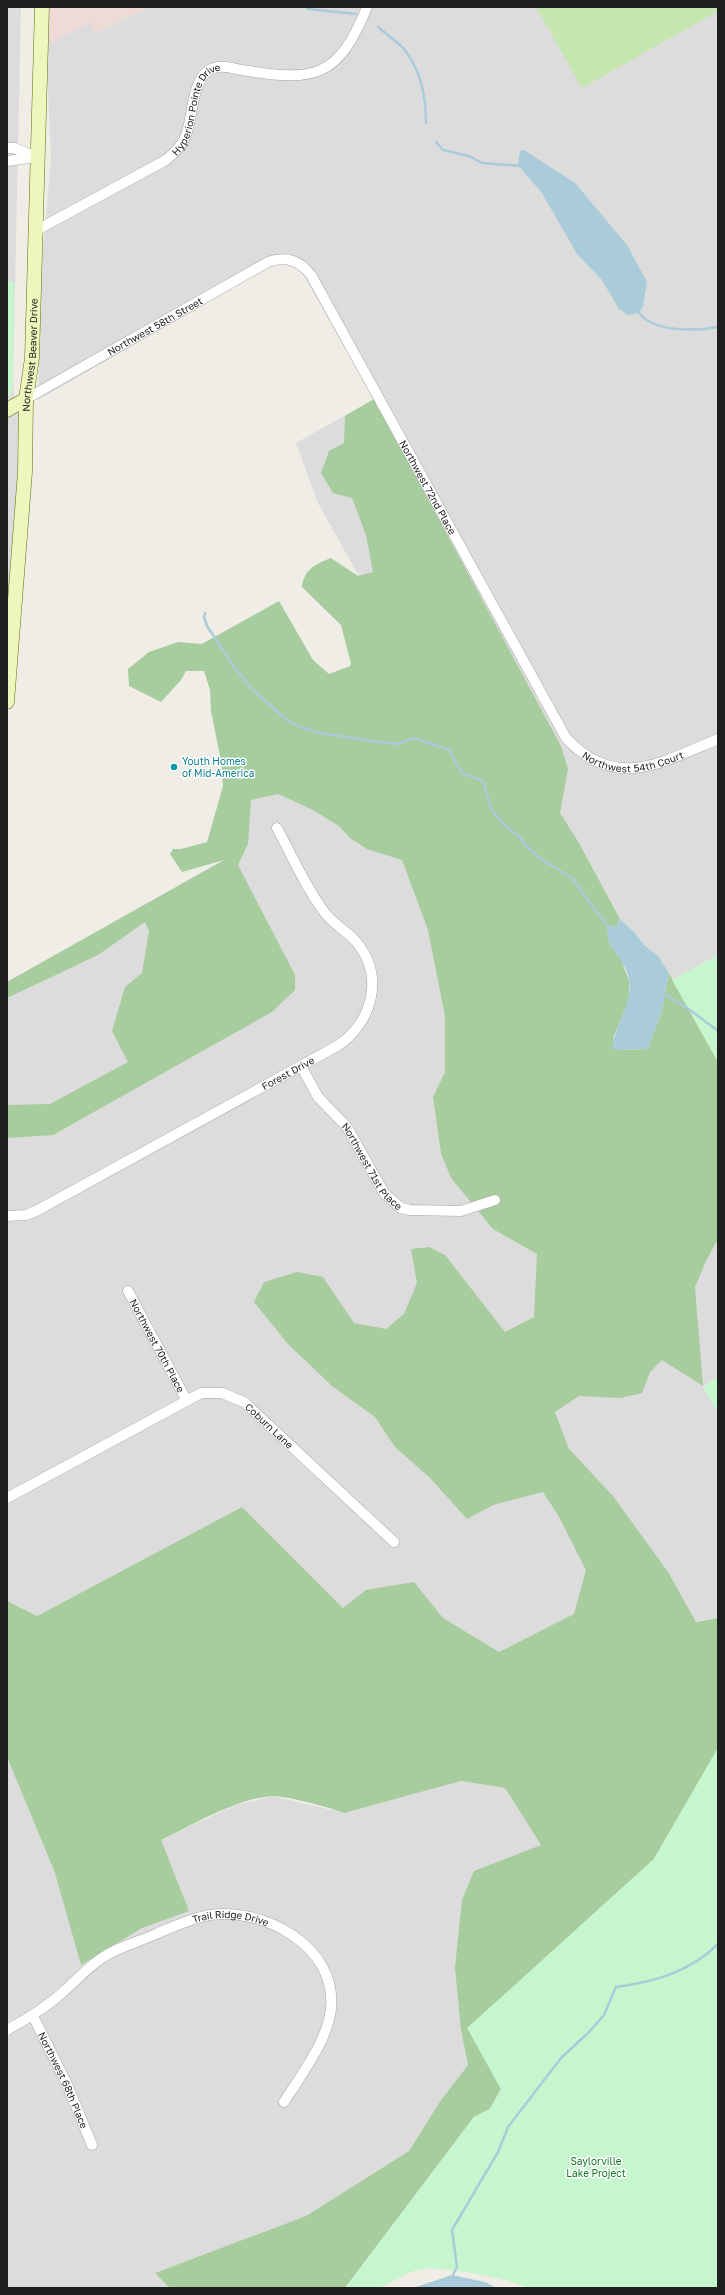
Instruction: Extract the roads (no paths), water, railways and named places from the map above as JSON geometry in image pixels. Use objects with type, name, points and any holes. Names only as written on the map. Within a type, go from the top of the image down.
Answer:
[{"type":"main road","name":"Northwest Beaver Drive","points":[[7,702],[10,624],[26,472],[26,399],[32,366],[42,7]]},
{"type":"main road","points":[[7,410],[26,399]]},
{"type":"street","name":"Hyperion Pointe Drive","points":[[35,231],[166,160],[177,151],[190,126],[198,85],[202,77],[210,70],[227,66],[281,76],[305,75],[320,70],[345,52],[356,35],[368,7]]},
{"type":"street","points":[[7,148],[14,148],[37,157]]},
{"type":"street","points":[[7,161],[37,157]]},
{"type":"street","name":"Northwest 58th Street","points":[[26,399],[268,262],[285,258]]},
{"type":"street","name":"Northwest 72nd Place","points":[[285,258],[299,264],[311,275],[559,727]]},
{"type":"street","name":"Northwest 54th Court","points":[[559,727],[577,750],[591,760],[614,768],[630,770],[656,764],[718,739]]},
{"type":"street","name":"Forest Drive","points":[[7,1216],[26,1215],[36,1211],[301,1066],[337,1046],[356,1031],[363,1021],[372,999],[372,974],[369,963],[358,943],[334,923],[319,904],[277,828]]},
{"type":"street","name":"Northwest 71st Place","points":[[301,1066],[318,1097],[347,1127],[384,1193],[401,1208],[410,1210],[461,1211],[495,1200]]},
{"type":"street","name":"Northwest 70th Place","points":[[128,1291],[187,1401]]},
{"type":"street","name":"Coburn Lane","points":[[7,1498],[121,1435],[201,1394],[211,1392],[222,1393],[244,1402],[394,1542]]},
{"type":"street","name":"Trail Ridge Drive","points":[[7,2030],[33,2016],[89,1967],[113,1951],[196,1919],[225,1914],[253,1918],[283,1930],[303,1942],[317,1959],[325,1973],[330,1994],[331,2008],[322,2040],[284,2102]]},
{"type":"street","name":"Northwest 68th Place","points":[[33,2016],[66,2082],[92,2145]]},
{"type":"water","points":[[524,150],[575,183],[627,245],[647,282],[643,306],[639,313],[628,315],[619,309],[602,280],[577,254],[542,193],[518,165],[520,151]]},
{"type":"water","points":[[620,919],[636,934],[643,944],[658,956],[669,973],[661,1013],[648,1049],[615,1050],[612,1048],[630,988],[626,969],[610,944],[608,938],[607,926],[616,927]]},
{"type":"water","points":[[452,2275],[485,2282],[497,2288],[413,2288]]},
{"type":"waterway","points":[[306,7],[308,9],[356,14]]},
{"type":"waterway","points":[[378,27],[404,49],[415,66],[424,94],[426,123]]},
{"type":"waterway","points":[[436,142],[443,150],[469,156],[482,163],[520,166]]},
{"type":"waterway","points":[[637,310],[643,317],[652,323],[663,327],[674,329],[718,327]]},
{"type":"waterway","points":[[205,613],[204,617],[207,626],[234,667],[252,689],[288,721],[300,727],[320,733],[398,744],[414,738],[449,750],[462,773],[483,781],[491,809],[502,823],[521,838],[524,844],[541,859],[572,878],[609,928]]},
{"type":"waterway","points":[[664,994],[686,1007],[718,1031]]},
{"type":"waterway","points":[[452,2277],[457,2267],[452,2230],[498,2152],[508,2127],[561,2058],[589,2032],[604,2015],[616,1987],[658,1979],[683,1969],[696,1962],[718,1944]]},
{"type":"place","name":"Youth Homes of Mid-America","points":[[174,767]]},
{"type":"park label","name":"Saylorville Lake Project","points":[[596,2166]]}]
